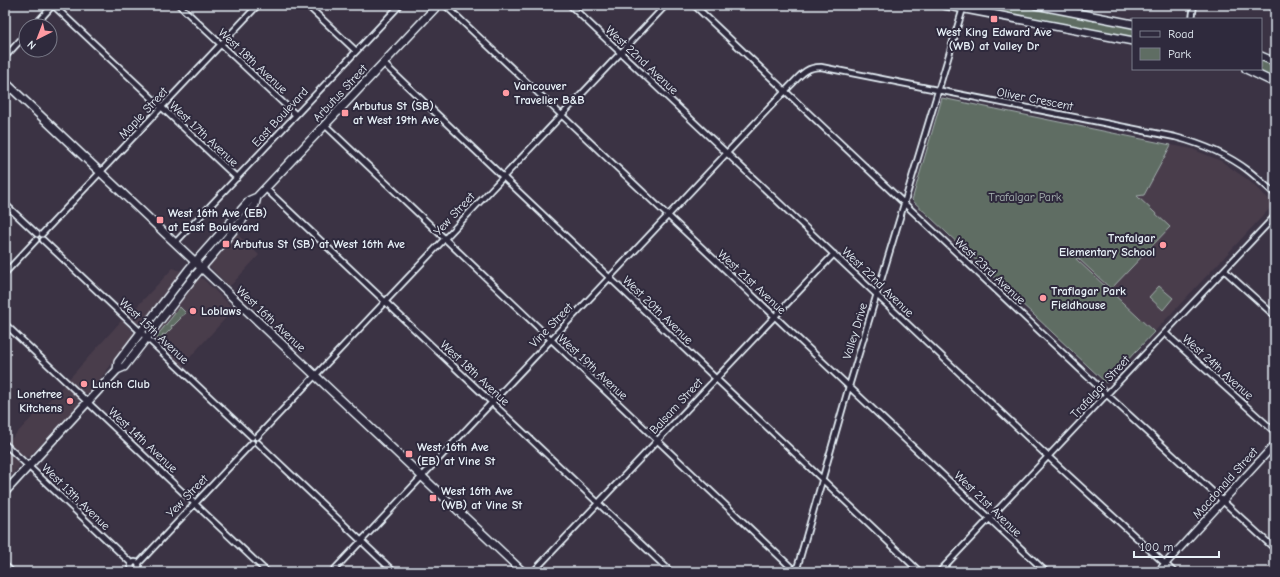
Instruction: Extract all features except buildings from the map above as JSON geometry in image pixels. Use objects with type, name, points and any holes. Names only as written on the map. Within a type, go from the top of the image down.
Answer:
[{"type":"main road","name":"Arbutus Street","points":[[117,370],[118,362],[195,262],[250,200],[257,196],[325,126],[438,5]]},
{"type":"main road","points":[[944,5],[963,7],[1132,42]]},
{"type":"main road","points":[[1036,5],[1132,24]]},
{"type":"main road","points":[[1262,56],[1275,62]]},
{"type":"main road","points":[[1248,70],[1275,83]]},
{"type":"main road","name":"West 16th Avenue","points":[[5,82],[523,572]]},
{"type":"main road","name":"Arbutus Street","points":[[5,492],[117,370],[124,367],[201,268],[255,205],[257,196]]},
{"type":"street","points":[[41,18],[53,5]]},
{"type":"street","name":"West 17th Avenue","points":[[53,5],[237,178]]},
{"type":"street","name":"West 18th Avenue","points":[[179,5],[296,115]]},
{"type":"street","name":"Maple Street","points":[[5,273],[38,236],[162,108],[258,5]]},
{"type":"street","points":[[307,5],[356,51]]},
{"type":"street","name":"East Boulevard","points":[[175,243],[400,5]]},
{"type":"street","name":"West 21st Avenue","points":[[445,5],[1046,572]]},
{"type":"street","name":"West 22nd Avenue","points":[[570,5],[1048,457],[1174,572]]},
{"type":"street","name":"Yew Street","points":[[135,568],[254,439],[386,302],[666,5]]},
{"type":"street","name":"West 23rd Avenue","points":[[694,5],[1107,395],[1275,549]]},
{"type":"street","points":[[1192,18],[1194,5]]},
{"type":"street","name":"Valley Drive","points":[[796,572],[849,387],[963,7]]},
{"type":"street","points":[[5,57],[18,43]]},
{"type":"street","name":"West 20th Avenue","points":[[383,63],[920,572]]},
{"type":"street","name":"Oliver Crescent","points":[[786,91],[806,70],[821,67],[1175,137],[1193,142],[1234,160],[1250,171],[1275,194]]},
{"type":"street","name":"Vine Street","points":[[332,572],[786,91]]},
{"type":"street","name":"West 19th Avenue","points":[[325,126],[796,572]]},
{"type":"street","name":"West 18th Avenue","points":[[265,188],[671,572]]},
{"type":"street","points":[[5,204],[38,236]]},
{"type":"street","name":"Trafalgar Street","points":[[939,572],[1275,216]]},
{"type":"street","name":"West 15th Avenue","points":[[38,236],[40,241],[43,240],[254,439]]},
{"type":"street","name":"Balsam Street","points":[[533,572],[834,254]]},
{"type":"street","points":[[1224,270],[1275,316]]},
{"type":"street","name":"West 14th Avenue","points":[[5,324],[267,572]]},
{"type":"street","name":"West 24th Avenue","points":[[1165,333],[1275,432]]},
{"type":"street","points":[[254,439],[259,440],[258,443],[394,572]]},
{"type":"street","name":"West 13th Avenue","points":[[5,444],[135,568]]},
{"type":"street","name":"Macdonald Street","points":[[1158,572],[1275,444]]},
{"type":"street","points":[[5,566],[11,572]]},
{"type":"shaded area","name":"Trafalgar Elementary School","points":[[1171,145],[1192,149],[1221,161],[1248,180],[1274,204],[1154,332],[1076,259],[1136,195],[1144,195]]},
{"type":"shaded area","points":[[235,232],[259,255],[229,286],[210,267],[210,263]]},
{"type":"shaded area","points":[[173,268],[183,272],[143,324],[136,323],[128,316]]},
{"type":"shaded area","points":[[198,278],[203,279],[233,308],[232,311],[182,366],[151,336]]},
{"type":"shaded area","points":[[122,320],[133,332],[133,337],[89,393],[84,393],[68,380]]},
{"type":"shaded area","points":[[64,385],[78,398],[78,405],[30,456],[25,457],[8,442]]},
{"type":"shaded area","points":[[5,450],[19,464],[18,468],[5,481]]},
{"type":"green space","points":[[972,5],[1020,5],[1049,11],[1050,13],[1053,12],[1091,19],[1094,22],[1095,20],[1132,28],[1132,39],[1094,32],[1091,29],[1089,31],[983,9]]},
{"type":"green space","points":[[1262,60],[1275,66],[1275,79],[1256,70],[1262,70]]},
{"type":"green space","name":"Trafalgar Park","points":[[942,98],[1171,145],[1144,195],[1137,196],[1170,227],[1111,289],[1078,258],[1076,259],[1154,332],[1106,383],[912,200]]},
{"type":"green space","points":[[1159,286],[1173,298],[1163,310],[1149,297]]},
{"type":"green space","points":[[180,307],[186,313],[180,317],[181,318],[173,326],[171,326],[172,328],[165,335],[162,335],[163,337],[160,340],[156,337]]},
{"type":"place","name":"West King Edward Ave (WB) at Valley Dr","points":[[994,19]]},
{"type":"place","name":"Vancouver Traveller B&B","points":[[506,93]]},
{"type":"place","name":"Arbutus St (SB) at West 19th Ave","points":[[345,113]]},
{"type":"place","name":"West 16th Ave (EB) at East Boulevard","points":[[160,220]]},
{"type":"place","name":"Arbutus St (SB) at West 16th Ave","points":[[226,244]]},
{"type":"place","name":"Trafalgar Elementary School","points":[[1163,245]]},
{"type":"place","name":"Traflagar Park Fieldhouse","points":[[1043,298]]},
{"type":"place","name":"Loblaws","points":[[193,311]]},
{"type":"place","name":"Lunch Club","points":[[84,384]]},
{"type":"place","name":"Lonetree Kitchens","points":[[70,401]]},
{"type":"place","name":"West 16th Ave (EB) at Vine St","points":[[409,454]]},
{"type":"place","name":"West 16th Ave (WB) at Vine St","points":[[433,498]]}]
